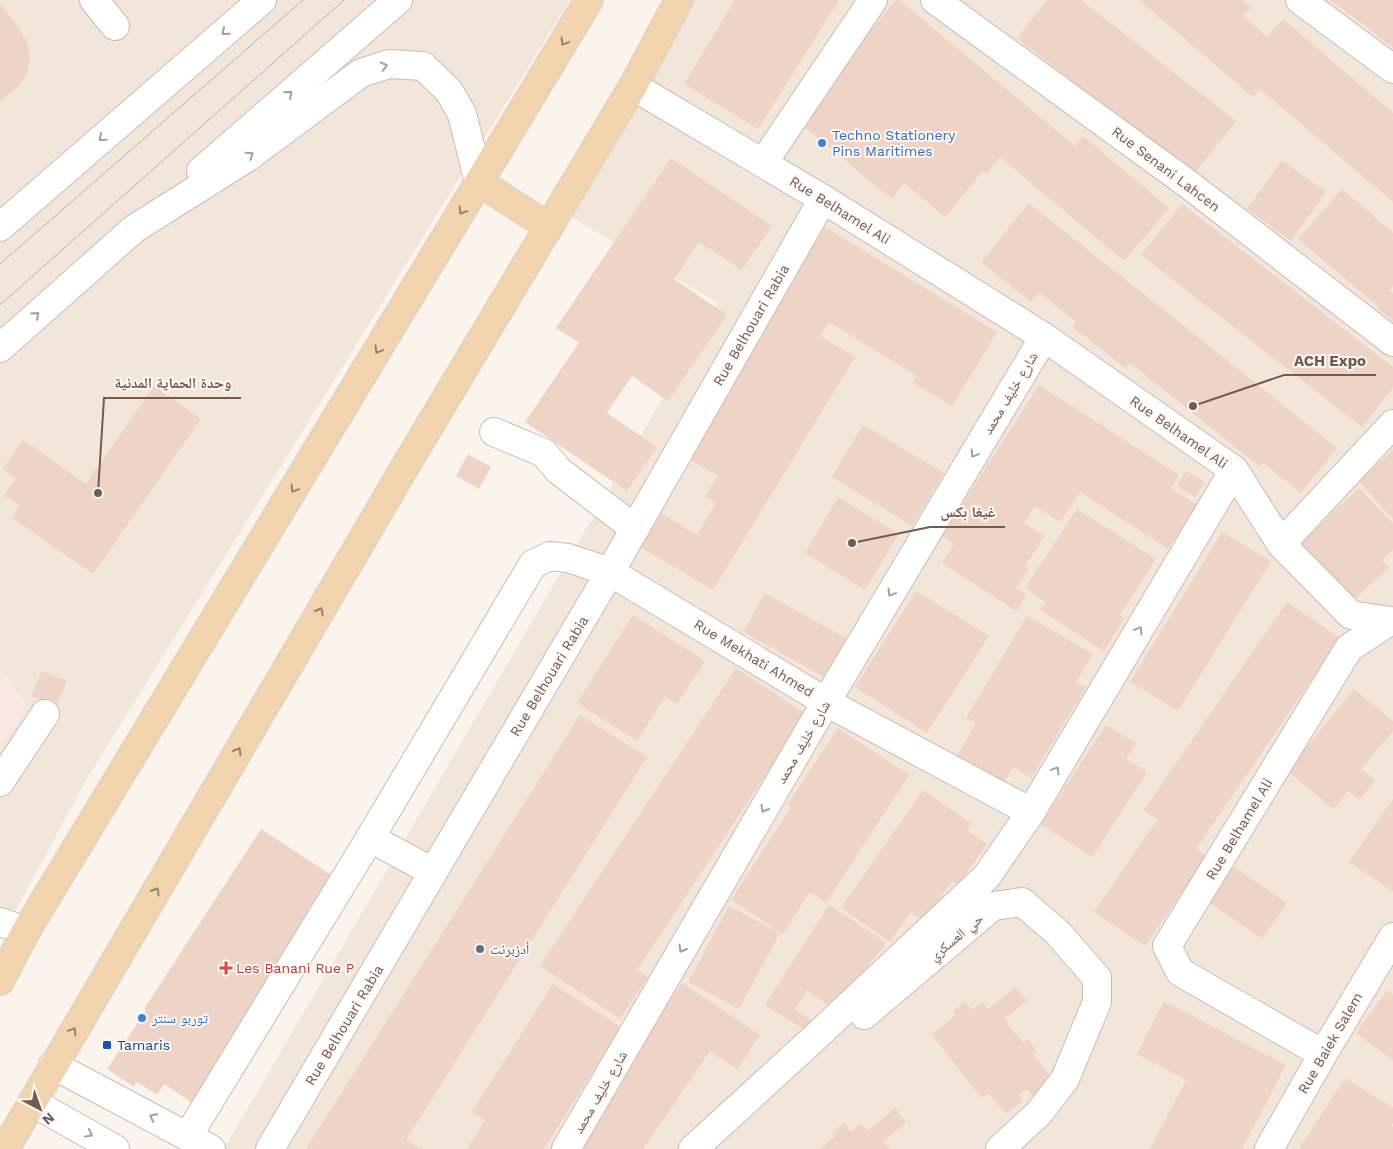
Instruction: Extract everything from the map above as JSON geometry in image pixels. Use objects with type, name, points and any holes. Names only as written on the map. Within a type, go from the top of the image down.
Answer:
[{"type":"main road","points":[[0,981],[26,931],[589,0]]},
{"type":"main road","points":[[5,1149],[409,460],[633,86],[679,0]]},
{"type":"main road","points":[[479,182],[549,227]]},
{"type":"street","points":[[94,0],[115,26]]},
{"type":"street","points":[[0,227],[262,0]]},
{"type":"street","points":[[0,348],[398,0]]},
{"type":"street","points":[[763,163],[872,0]]},
{"type":"street","name":"Rue Senani Lahcen","points":[[935,0],[1188,184],[1393,342]]},
{"type":"street","points":[[1300,0],[1393,69]]},
{"type":"street","points":[[134,229],[248,157],[361,73],[390,64],[423,66],[449,91],[462,114],[479,182]]},
{"type":"street","name":"Rue Belhamel Ali","points":[[633,86],[823,199],[1044,337],[1234,470],[1281,544],[1351,615],[1392,620]]},
{"type":"street","name":"Rue Belhouari Rabia","points":[[270,1149],[610,572],[823,199]]},
{"type":"street","name":"شارع خليف محمد","points":[[566,1149],[826,702],[1044,337]]},
{"type":"street","points":[[1281,544],[1393,424]]},
{"type":"street","points":[[494,432],[544,453],[558,470],[635,529]]},
{"type":"street","points":[[693,1149],[987,876],[1031,812],[1234,470]]},
{"type":"street","name":"Rue Mekhati Ahmed","points":[[188,1136],[370,838],[532,564],[550,556],[568,558],[610,572],[826,702],[1031,812]]},
{"type":"street","name":"Rue Belhamel Ali","points":[[1323,1054],[1180,972],[1167,946],[1349,648],[1392,620]]},
{"type":"street","points":[[0,782],[45,714]]},
{"type":"street","points":[[370,838],[434,872]]},
{"type":"street","name":"حي العسكري","points":[[707,1149],[993,906],[1022,902],[1058,933],[1097,978],[1097,1002],[1064,1079],[1040,1114],[1000,1149]]},
{"type":"street","points":[[0,922],[26,931]]},
{"type":"street","name":"Rue Baiek Salem","points":[[1269,1149],[1393,937]]},
{"type":"street","points":[[53,1065],[211,1149]]},
{"type":"street","points":[[32,1102],[115,1149]]},
{"type":"shaded area","points":[[0,0],[570,0],[88,777],[0,939]]},
{"type":"shaded area","points":[[693,0],[1393,0],[1393,1149],[224,1149],[718,303],[569,216]]},
{"type":"shaded area","points":[[0,668],[29,707],[0,749]]},
{"type":"building","points":[[735,0],[839,0],[758,129],[684,84]]},
{"type":"building","points":[[896,0],[899,0],[1075,146],[1083,136],[1169,208],[1124,261],[1000,157],[987,174],[983,171],[945,217],[904,183],[892,199],[796,120]]},
{"type":"building","points":[[1047,0],[1081,0],[1236,121],[1193,175],[1017,38]]},
{"type":"building","points":[[1139,0],[1242,0],[1251,7],[1243,16],[1267,37],[1283,19],[1393,113],[1393,202],[1260,89],[1253,97]]},
{"type":"building","points":[[1330,0],[1393,0],[1393,48],[1364,25]]},
{"type":"building","points":[[0,4],[19,28],[27,42],[30,57],[27,73],[19,86],[0,101]]},
{"type":"building","points":[[671,158],[772,226],[742,270],[699,242],[674,279],[727,315],[668,401],[632,376],[607,413],[657,447],[627,491],[525,422],[579,343],[556,328]]},
{"type":"building","points":[[1282,160],[1326,192],[1291,241],[1247,209]]},
{"type":"building","points":[[1342,189],[1393,233],[1393,286],[1389,290],[1393,294],[1393,321],[1298,239]]},
{"type":"building","points":[[1029,203],[1337,448],[1301,493],[1263,463],[1260,467],[1130,363],[1125,368],[1073,327],[1076,322],[1039,292],[1031,302],[981,262]]},
{"type":"building","points":[[1182,204],[1393,367],[1393,388],[1362,427],[1141,255]]},
{"type":"building","points":[[825,227],[997,332],[952,406],[912,382],[917,376],[829,322],[820,336],[855,357],[713,590],[640,547],[661,513],[697,535],[716,503],[705,496],[718,476],[685,457]]},
{"type":"building","points":[[1039,385],[1179,475],[1171,488],[1197,505],[1168,549],[1080,492],[1060,522],[1035,506],[1024,523],[1045,536],[1025,566],[1029,569],[1016,588],[1027,594],[1016,611],[942,563],[954,544],[942,536]]},
{"type":"building","points":[[154,386],[201,419],[93,574],[12,518],[20,506],[4,495],[16,478],[3,469],[23,440],[86,484]]},
{"type":"building","points":[[863,425],[944,473],[912,526],[832,477]]},
{"type":"building","points":[[1393,450],[1393,519],[1359,481]]},
{"type":"building","points":[[468,454],[491,467],[479,489],[456,476]]},
{"type":"building","points":[[1186,471],[1205,482],[1195,497],[1177,486]]},
{"type":"building","points":[[1359,488],[1393,523],[1393,550],[1382,560],[1389,567],[1350,604],[1296,548]]},
{"type":"building","points":[[838,497],[899,534],[865,590],[805,553]]},
{"type":"building","points":[[1077,509],[1156,559],[1120,615],[1124,618],[1104,651],[1040,610],[1045,602],[1025,588]]},
{"type":"building","points":[[1222,532],[1271,561],[1178,711],[1130,682]]},
{"type":"building","points":[[916,591],[989,636],[927,733],[855,687]]},
{"type":"building","points":[[765,593],[846,638],[824,677],[743,632]]},
{"type":"building","points":[[1287,602],[1340,638],[1196,849],[1207,856],[1145,946],[1094,912],[1157,820],[1144,810]]},
{"type":"building","points":[[633,615],[705,661],[677,704],[665,697],[637,741],[577,703]]},
{"type":"building","points":[[1027,616],[1093,654],[1076,682],[1086,687],[1031,778],[1013,767],[1003,783],[957,756],[976,723],[966,718]]},
{"type":"building","points":[[736,668],[806,714],[637,970],[648,977],[620,1019],[540,966]]},
{"type":"building","points":[[42,671],[67,681],[56,706],[31,696]]},
{"type":"building","points":[[1354,689],[1393,721],[1393,731],[1361,769],[1375,780],[1360,800],[1348,791],[1333,809],[1287,771]]},
{"type":"building","name":"أدزبرنت","points":[[580,715],[647,757],[406,1140],[421,1149],[306,1149]]},
{"type":"building","points":[[1106,725],[1136,743],[1126,759],[1147,772],[1092,857],[1041,824]]},
{"type":"building","points":[[838,728],[909,775],[826,903],[810,892],[783,934],[731,900],[791,807],[787,805]]},
{"type":"building","points":[[923,790],[971,823],[967,830],[987,844],[958,885],[952,881],[924,921],[911,912],[890,942],[841,908]]},
{"type":"building","points":[[1393,799],[1393,890],[1392,891],[1349,862]]},
{"type":"building","name":"Les Banani Rue P","points":[[261,829],[336,878],[197,1106],[164,1084],[157,1095],[137,1082],[134,1087],[107,1069]]},
{"type":"building","points":[[1232,865],[1287,903],[1262,939],[1207,901]]},
{"type":"building","points":[[829,905],[887,943],[832,1008],[807,990],[795,1009],[811,1020],[805,1030],[765,1005]]},
{"type":"building","points":[[729,906],[780,933],[739,1009],[688,982]]},
{"type":"building","points":[[682,983],[760,1035],[737,1069],[710,1051],[643,1149],[579,1149],[587,1123]]},
{"type":"building","points":[[553,984],[621,1027],[544,1149],[467,1149],[485,1120],[472,1112]]},
{"type":"building","points":[[1016,987],[1027,1001],[1004,1019],[1023,1043],[1028,1039],[1037,1052],[1033,1055],[1054,1080],[1033,1097],[1027,1089],[1019,1095],[1023,1101],[1006,1114],[989,1093],[982,1098],[932,1035],[955,1015],[953,1011],[965,1001],[972,1010],[982,1002],[988,1009]]},
{"type":"building","points":[[1387,990],[1393,995],[1393,1060],[1356,1033]]},
{"type":"building","points":[[1164,1001],[1286,1065],[1242,1149],[1150,1149],[1186,1080],[1137,1054]]},
{"type":"building","points":[[1345,1078],[1393,1108],[1393,1123],[1391,1126],[1393,1127],[1393,1149],[1299,1149]]},
{"type":"building","points":[[895,1108],[906,1123],[883,1141],[890,1149],[820,1149],[835,1137],[832,1133],[844,1123],[851,1132],[861,1124],[867,1131]]},
{"type":"tram line","points":[[0,264],[303,0]]},
{"type":"tram line","points":[[0,305],[344,0]]},
{"type":"place","name":"Techno Stationery Pins Maritimes","points":[[822,143]]},
{"type":"place","name":"ACH Expo","points":[[1193,406]]},
{"type":"place","name":"وحدة الحماية المدنية","points":[[98,493]]},
{"type":"place","name":"غيغا بكس","points":[[852,543]]},
{"type":"place","name":"أدزبرنت","points":[[480,949]]},
{"type":"place","name":"Les Banani Rue P","points":[[226,968]]},
{"type":"place","name":"توربو سنتر","points":[[142,1018]]},
{"type":"place","name":"Tamaris","points":[[107,1045]]}]
